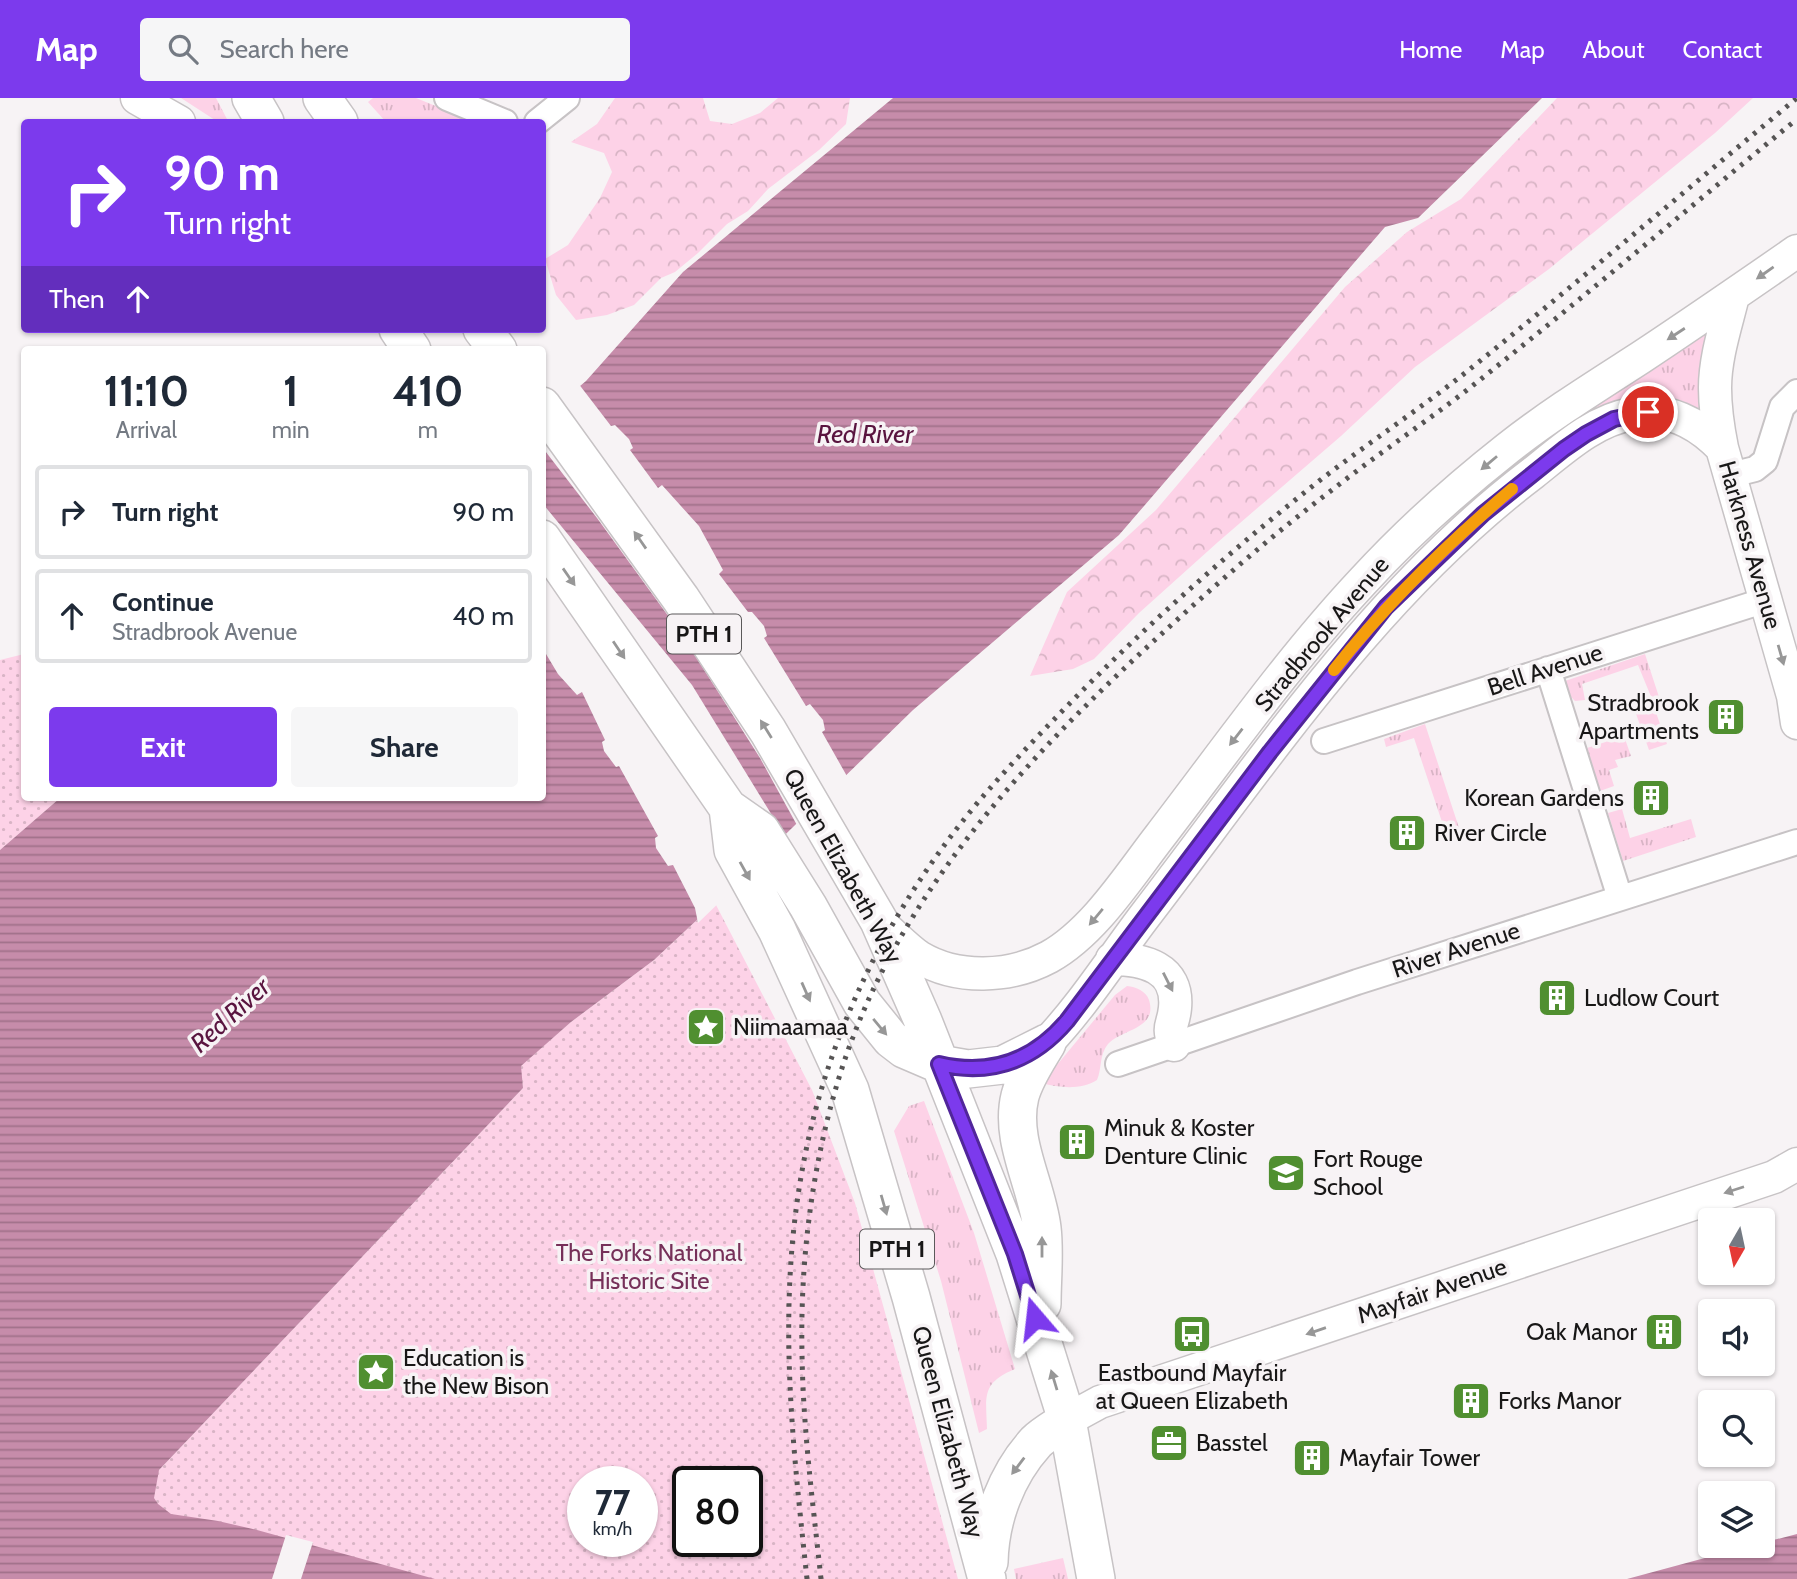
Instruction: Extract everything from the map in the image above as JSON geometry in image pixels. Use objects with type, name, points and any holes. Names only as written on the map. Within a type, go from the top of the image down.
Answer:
[{"type":"highway","points":[[251,98],[263,119]]},
{"type":"highway","points":[[322,98],[337,119]]},
{"type":"highway","name":"Queen Elizabeth Way","points":[[546,412],[681,598],[768,731],[878,921],[923,1021],[1015,1254],[1067,1420],[1094,1570]]},
{"type":"highway","name":"Queen Elizabeth Way","points":[[546,545],[728,808],[733,850],[777,930],[850,1090],[911,1297],[987,1579]]},
{"type":"highway","points":[[728,808],[761,831],[808,906],[862,1003],[882,1030],[904,1049],[939,1064],[968,1069],[992,1067],[1023,1056],[1047,1043]]},
{"type":"highway","points":[[1042,1340],[1042,1228],[1021,1142],[1018,1115],[1020,1096],[1030,1071],[1047,1043]]},
{"type":"highway","points":[[987,1579],[989,1544],[1010,1476],[1037,1441],[1067,1420]]},
{"type":"main road","points":[[137,98],[174,119]]},
{"type":"main road","name":"Stradbrook Avenue","points":[[878,921],[919,956],[956,971],[1006,972],[1028,967],[1062,949],[1084,930],[1125,881],[1335,611],[1412,531],[1509,447],[1797,251]]},
{"type":"main road","name":"Harkness Avenue","points":[[1733,296],[1721,344],[1715,385],[1716,412],[1726,461],[1796,708]]},
{"type":"main road","name":"Stradbrook Avenue","points":[[1047,1043],[1067,1021],[1367,629],[1437,556],[1513,489],[1586,434],[1614,419],[1633,413],[1658,413],[1700,428],[1726,461]]},
{"type":"main road","points":[[1112,959],[1147,962],[1163,972],[1169,980],[1176,1005],[1169,1030],[1174,1045]]},
{"type":"main road","name":"Mayfair Avenue","points":[[1067,1420],[1100,1402],[1774,1177],[1797,1164]]},
{"type":"street","points":[[447,98],[498,119]]},
{"type":"street","points":[[541,119],[567,98]]},
{"type":"street","points":[[1726,461],[1755,469],[1765,461],[1782,407],[1797,392]]},
{"type":"street","name":"Bell Avenue","points":[[1324,741],[1766,600]]},
{"type":"street","points":[[1548,669],[1620,898]]},
{"type":"street","name":"River Avenue","points":[[1118,1064],[1356,982],[1797,842]]},
{"type":"green space","points":[[181,98],[216,98],[227,119],[213,119]]},
{"type":"green space","points":[[373,98],[416,98],[468,119],[383,119],[368,102]]},
{"type":"green space","points":[[615,98],[703,98],[710,121],[732,124],[760,113],[778,98],[850,98],[846,124],[819,150],[768,189],[748,211],[727,224],[675,272],[661,278],[634,305],[607,315],[576,320],[556,295],[546,258],[568,245],[600,198],[612,172],[604,153],[571,142],[597,124]]},
{"type":"green space","points":[[1557,98],[1753,98],[1715,133],[1549,269],[1415,367],[1341,436],[1139,613],[1094,659],[1073,669],[1030,676],[1067,592],[1156,510],[1345,287],[1407,232],[1461,199]]},
{"type":"green space","points":[[1733,296],[1716,413],[1690,423],[1586,434],[1574,401]]},
{"type":"green space","points":[[1645,654],[1659,697],[1652,699],[1638,665],[1582,684],[1585,700],[1575,701],[1571,697],[1565,681]]},
{"type":"green space","points":[[21,655],[21,801],[57,801],[0,850],[0,660]]},
{"type":"green space","points":[[1653,704],[1667,744],[1649,750],[1635,711]]},
{"type":"green space","points":[[1425,724],[1462,837],[1443,844],[1437,824],[1442,822],[1414,738],[1386,747],[1384,739]]},
{"type":"green space","points":[[1624,736],[1631,756],[1615,760],[1618,767],[1609,770],[1614,786],[1600,791],[1587,748]]},
{"type":"green space","points":[[1622,809],[1630,838],[1691,819],[1696,837],[1623,861],[1608,813]]},
{"type":"green space","name":"The Forks National Historic Site","points":[[715,903],[812,1090],[855,1203],[958,1579],[63,1579],[159,1470],[523,1088],[520,1066],[571,1022],[654,960]]},
{"type":"green space","points":[[1127,986],[1146,994],[1150,1010],[1148,1017],[1144,1023],[1108,1044],[1103,1053],[1097,1080],[1070,1087],[1042,1083],[1115,995]]},
{"type":"green space","points":[[924,1101],[974,1233],[1015,1369],[991,1385],[986,1399],[987,1429],[979,1433],[941,1281],[894,1131],[909,1106]]},
{"type":"green space","points":[[1063,1558],[1068,1579],[1016,1579],[1014,1569]]},
{"type":"water","name":"Red River","points":[[893,98],[1542,98],[1418,218],[1385,227],[1119,535],[913,710],[654,960],[571,1022],[521,1066],[523,1088],[159,1470],[154,1498],[171,1514],[257,1530],[435,1579],[0,1579],[0,850],[57,801],[546,801],[546,414],[586,381],[683,272]]},
{"type":"water","points":[[1797,1534],[1797,1579],[1627,1579],[1705,1558],[1775,1558],[1775,1540]]},
{"type":"pier","points":[[578,383],[611,426],[615,425],[629,439],[633,448],[630,450],[658,488],[662,485],[699,526],[723,570],[719,574],[748,612],[752,612],[764,626],[767,636],[764,638],[806,706],[810,704],[823,720],[825,730],[822,732],[848,778],[798,827],[760,758],[682,635],[546,452],[546,409]]},
{"type":"pier","points":[[546,508],[692,685],[786,838],[698,923],[695,908],[673,865],[668,866],[656,848],[655,838],[658,836],[619,766],[616,767],[604,751],[602,742],[605,740],[582,692],[577,695],[558,674],[546,654]]},
{"type":"pier","points":[[286,1535],[313,1542],[301,1579],[272,1579]]},
{"type":"railway","points":[[807,1579],[789,1360],[789,1306],[798,1197],[818,1102],[844,1025],[878,951],[920,880],[990,788],[1024,751],[1105,668],[1194,585],[1319,481],[1465,373],[1797,98]]},
{"type":"railway","points":[[821,1579],[803,1381],[803,1280],[810,1208],[824,1135],[843,1065],[867,1004],[896,946],[930,891],[967,838],[1052,740],[1190,608],[1308,509],[1516,351],[1797,119]]},
{"type":"slow traffic","points":[[1334,670],[1408,584],[1512,489]]},
{"type":"place","name":"Stradbrook Apartments","points":[[1726,717]]},
{"type":"place","name":"Korean Gardens","points":[[1651,798]]},
{"type":"place","name":"River Circle","points":[[1407,833]]},
{"type":"place","name":"Ludlow Court","points":[[1557,998]]},
{"type":"place","name":"Niimaamaa","points":[[706,1027]]},
{"type":"place","name":"Minuk & Koster Denture Clinic","points":[[1077,1142]]},
{"type":"place","name":"Fort Rouge School","points":[[1286,1173]]},
{"type":"place","name":"Oak Manor","points":[[1664,1332]]},
{"type":"place","name":"Eastbound Mayfair at Queen Elizabeth","points":[[1192,1334]]},
{"type":"place","name":"Education is the New Bison","points":[[376,1372]]},
{"type":"place","name":"Forks Manor","points":[[1471,1401]]},
{"type":"place","name":"Basstel","points":[[1169,1443]]},
{"type":"place","name":"Mayfair Tower","points":[[1312,1458]]},
{"type":"route","points":[[1035,1318],[1015,1254],[939,1064],[968,1069],[1003,1065],[1047,1043],[1067,1021],[1286,732],[1386,607],[1483,514],[1564,449],[1600,425],[1621,416],[1648,412]]}]
